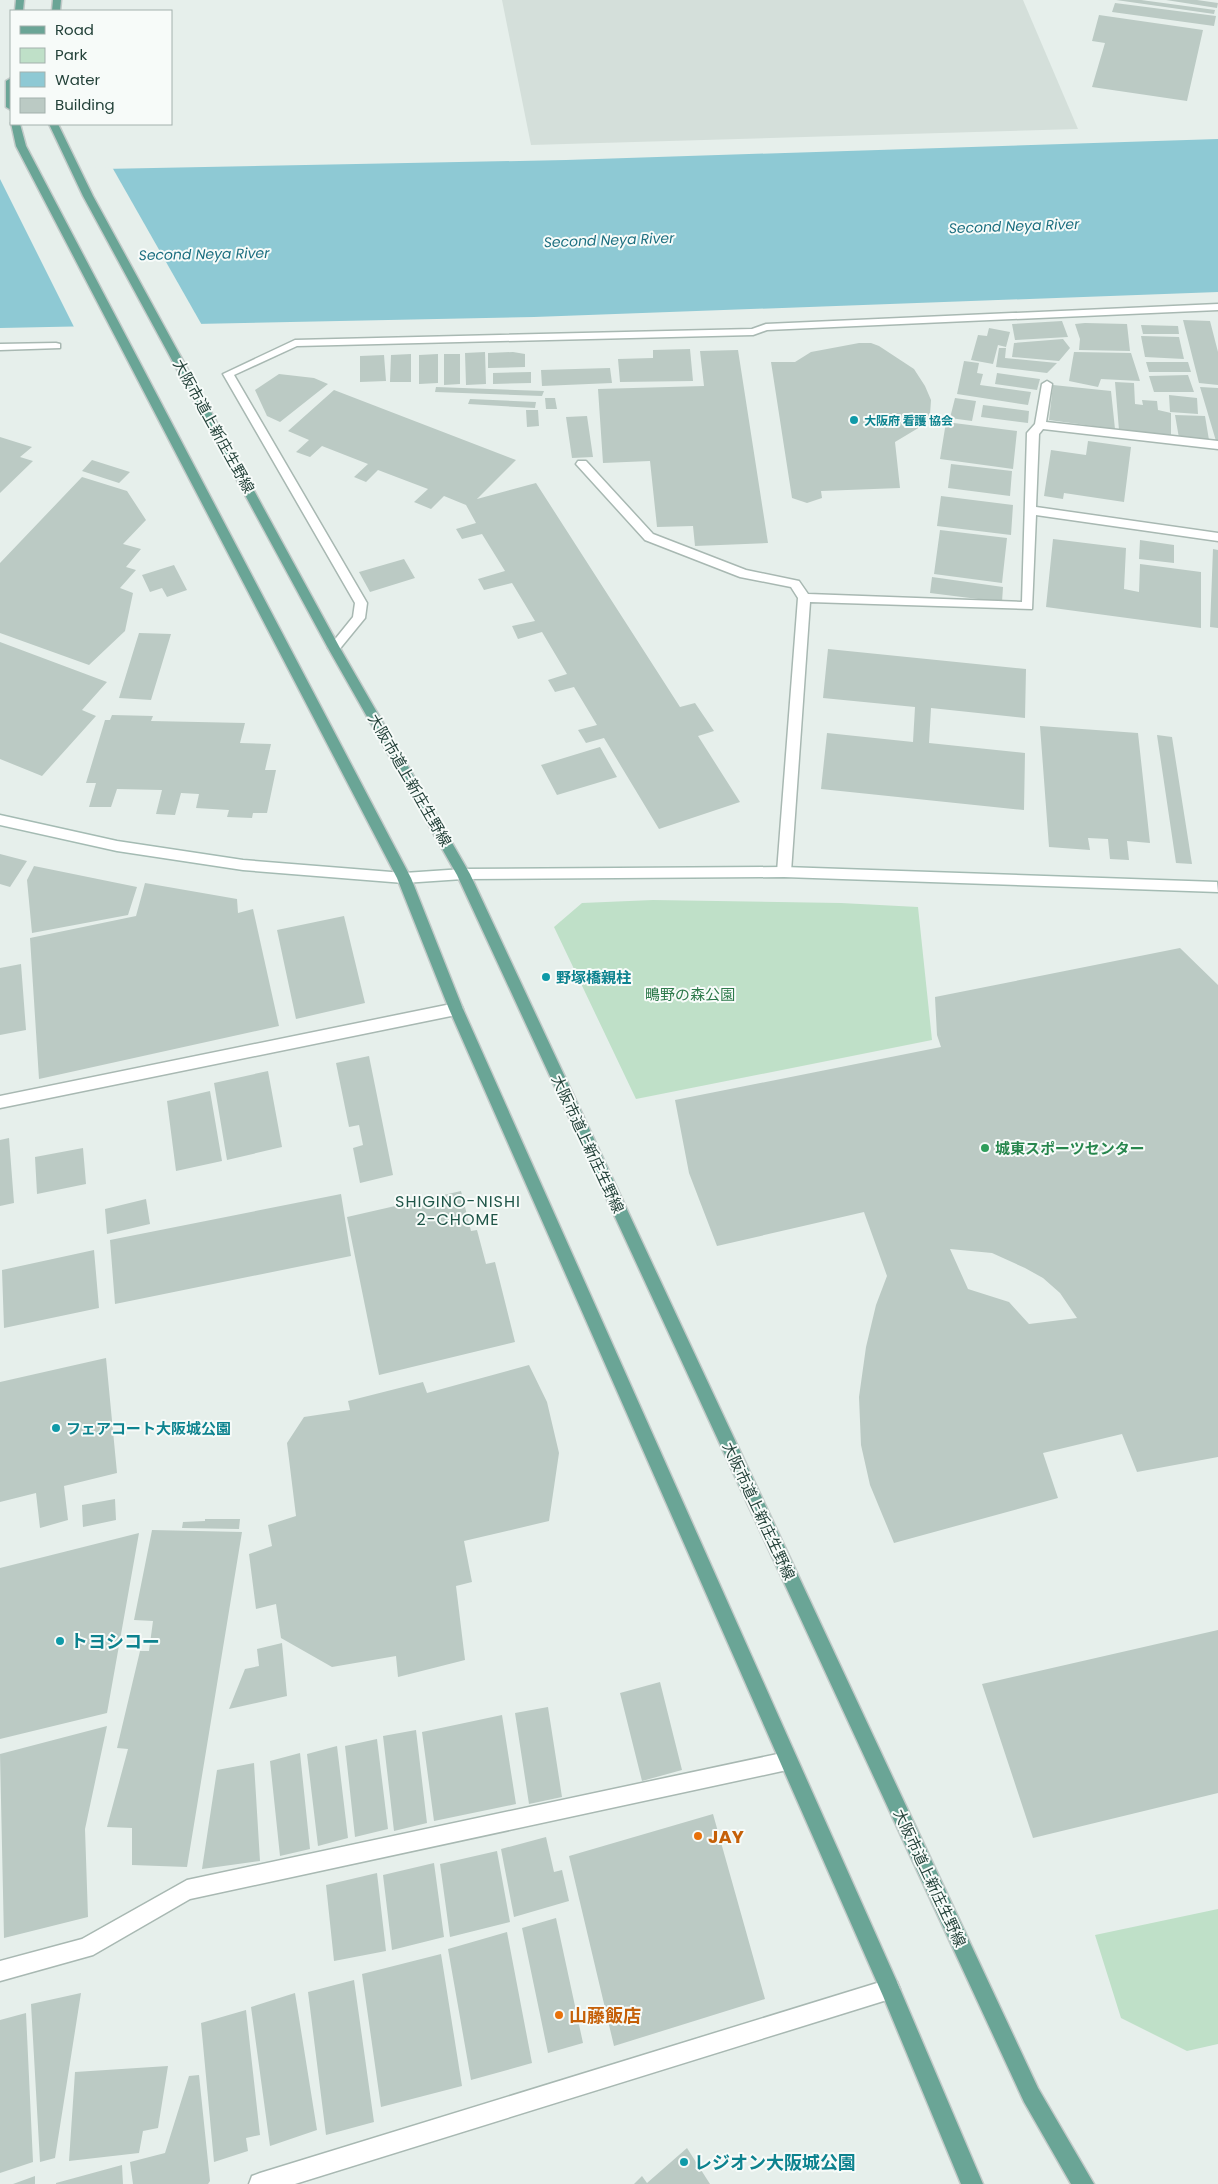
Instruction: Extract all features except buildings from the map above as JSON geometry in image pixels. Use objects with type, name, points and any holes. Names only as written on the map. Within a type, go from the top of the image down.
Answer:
[{"type":"main road","points":[[15,125],[21,146],[404,878],[456,1009],[787,1761],[890,1988],[972,2184]]},
{"type":"main road","name":"大阪市道上新庄生野線","points":[[53,125],[88,196],[312,604],[334,648],[463,874],[1031,2095],[1083,2184]]},
{"type":"street","points":[[334,648],[359,618],[361,603],[228,374],[295,344],[753,332],[766,327],[1218,307]]},
{"type":"street","points":[[0,347],[56,346]]},
{"type":"street","points":[[804,598],[1028,606],[1033,432],[1040,425],[1047,384]]},
{"type":"street","points":[[1040,425],[1218,445]]},
{"type":"street","points":[[582,464],[649,537],[744,574],[794,584],[804,598],[784,872]]},
{"type":"street","points":[[1030,510],[1218,537]]},
{"type":"street","points":[[0,820],[117,846],[233,863],[404,878],[463,874],[784,872],[1218,887]]},
{"type":"street","points":[[0,1102],[456,1009]]},
{"type":"street","points":[[0,1971],[86,1948],[187,1890],[787,1761]]},
{"type":"street","points":[[260,2184],[890,1988]]},
{"type":"shaded area","points":[[502,0],[1023,0],[1078,129],[531,145]]},
{"type":"green space","name":"鴫野の森公園","points":[[653,900],[841,903],[918,907],[932,1040],[636,1099],[554,927],[582,903]]},
{"type":"green space","points":[[1218,1909],[1218,2044],[1187,2051],[1121,2018],[1095,1935]]},
{"type":"water","name":"Second Neya River","points":[[1218,139],[1218,292],[534,317],[0,328],[0,171],[566,160]]},
{"type":"pier","points":[[112,167],[203,327],[75,329],[0,179],[0,169]]},
{"type":"place","name":"大阪府 看護 協会","points":[[854,420]]},
{"type":"place","name":"野塚橋親柱","points":[[546,977]]},
{"type":"place","name":"城東スポーツセンター","points":[[985,1148]]},
{"type":"place","name":"フェアコート大阪城公園","points":[[56,1428]]},
{"type":"place","name":"トヨシコー","points":[[60,1641]]},
{"type":"place","name":"JAY","points":[[698,1836]]},
{"type":"place","name":"山藤飯店","points":[[559,2015]]},
{"type":"place","name":"レジオン大阪城公園","points":[[684,2162]]},
{"type":"district","name":"SHIGINO-NISHI 2-CHOME","points":[[458,1210]]}]
